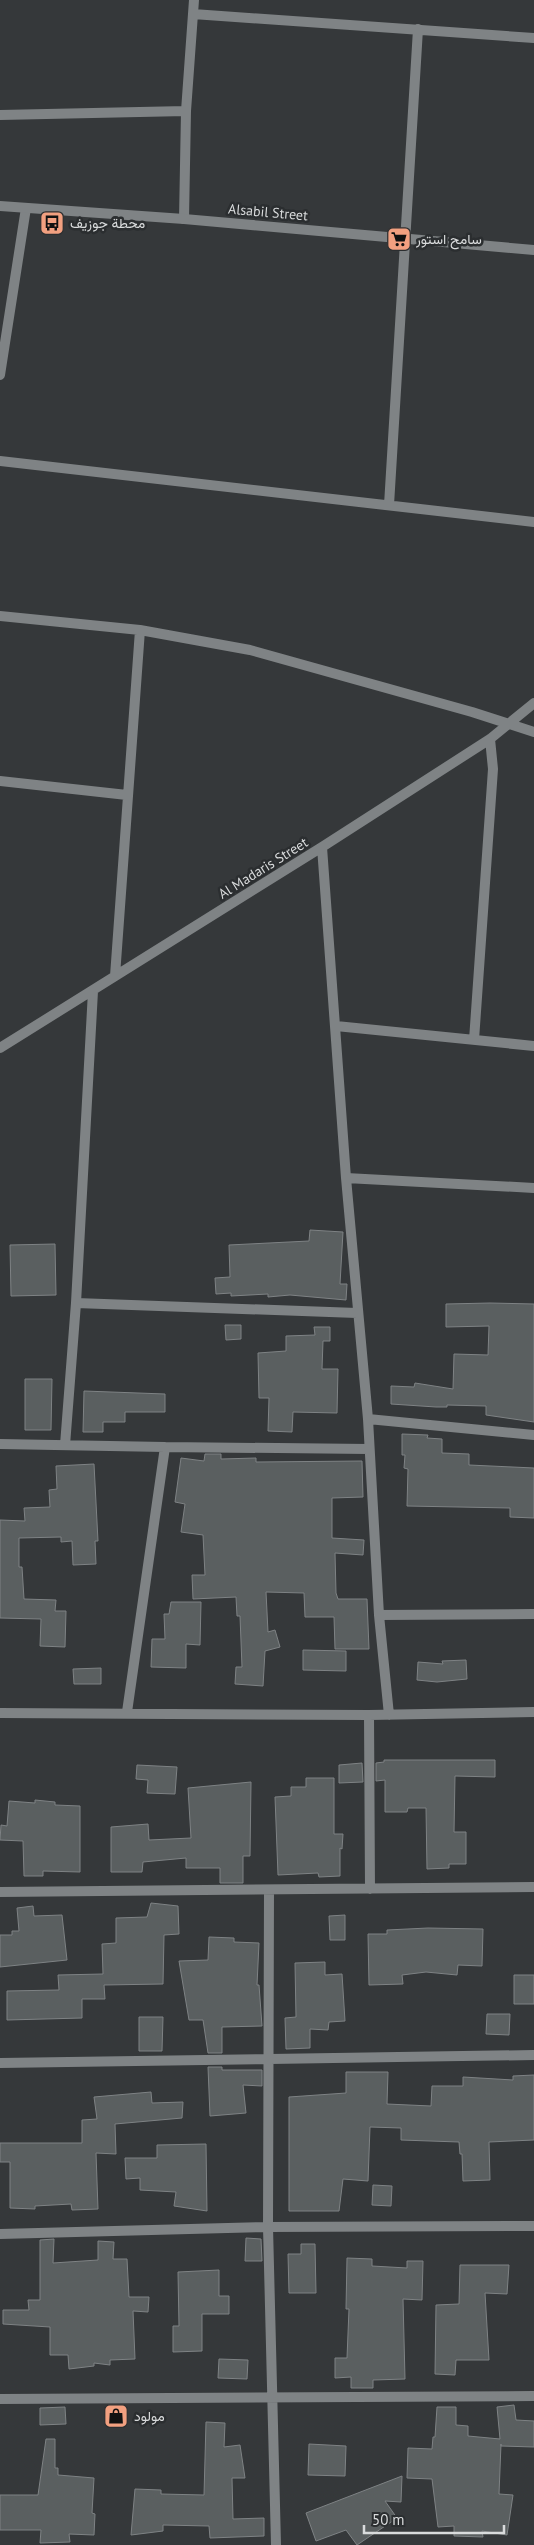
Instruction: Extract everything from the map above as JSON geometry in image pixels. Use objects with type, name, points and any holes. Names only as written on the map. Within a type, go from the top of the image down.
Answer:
[{"type":"street","points":[[184,219],[186,111],[194,0]]},
{"type":"street","points":[[193,14],[534,38]]},
{"type":"street","points":[[389,505],[418,30]]},
{"type":"street","points":[[0,115],[186,111]]},
{"type":"street","name":"Alsabil Street","points":[[0,206],[184,219],[534,250]]},
{"type":"street","points":[[0,375],[26,208]]},
{"type":"street","points":[[0,461],[534,522]]},
{"type":"street","points":[[0,616],[140,630],[250,650],[534,732]]},
{"type":"street","points":[[114,976],[140,630]]},
{"type":"street","name":"Al Madaris Street","points":[[0,1048],[322,847],[490,739],[534,703]]},
{"type":"street","points":[[474,1040],[493,769],[490,739]]},
{"type":"street","points":[[0,781],[127,795]]},
{"type":"street","points":[[322,847],[346,1178],[368,1420],[379,1615],[389,1715]]},
{"type":"street","points":[[65,1445],[76,1303],[93,991]]},
{"type":"street","points":[[336,1026],[534,1046]]},
{"type":"street","points":[[346,1178],[534,1188]]},
{"type":"street","points":[[76,1303],[357,1313]]},
{"type":"street","points":[[368,1420],[534,1435]]},
{"type":"street","points":[[0,1444],[369,1448]]},
{"type":"street","points":[[127,1712],[165,1447]]},
{"type":"street","points":[[379,1615],[534,1614]]},
{"type":"street","points":[[0,1713],[127,1712],[389,1715],[534,1712]]},
{"type":"street","points":[[369,1715],[370,1889]]},
{"type":"street","points":[[0,1892],[269,1891],[534,1887]]},
{"type":"street","points":[[269,1891],[270,2061],[268,2228],[276,2545]]},
{"type":"street","points":[[0,2063],[270,2061],[534,2055]]},
{"type":"street","points":[[0,2234],[268,2228],[534,2226]]},
{"type":"street","points":[[0,2399],[534,2396]]},
{"type":"building","points":[[310,1230],[343,1232],[340,1284],[347,1284],[346,1300],[290,1295],[268,1297],[268,1294],[231,1296],[231,1293],[216,1294],[215,1278],[230,1277],[229,1245],[309,1241]]},
{"type":"building","points":[[55,1244],[56,1295],[11,1296],[10,1245]]},
{"type":"building","points":[[446,1304],[534,1304],[534,1422],[486,1415],[486,1406],[447,1405],[447,1407],[436,1407],[391,1404],[391,1386],[414,1387],[415,1383],[453,1389],[454,1354],[488,1355],[489,1326],[446,1327]]},
{"type":"building","points":[[225,1325],[241,1325],[241,1339],[226,1340]]},
{"type":"building","points":[[314,1327],[330,1327],[330,1341],[323,1341],[322,1369],[338,1369],[337,1413],[293,1412],[292,1432],[268,1431],[269,1398],[259,1398],[258,1353],[286,1351],[286,1336],[315,1335]]},
{"type":"building","points":[[25,1379],[52,1379],[51,1430],[25,1430]]},
{"type":"building","points":[[84,1391],[165,1394],[165,1412],[125,1412],[125,1422],[103,1422],[103,1432],[83,1432]]},
{"type":"building","points":[[402,1434],[428,1435],[427,1438],[442,1439],[442,1453],[469,1454],[469,1465],[534,1468],[534,1518],[510,1517],[510,1508],[407,1506],[408,1469],[404,1468],[405,1455],[402,1455]]},
{"type":"building","points":[[205,1454],[221,1454],[221,1459],[256,1458],[256,1462],[362,1461],[363,1497],[332,1498],[332,1538],[364,1540],[363,1555],[335,1553],[336,1593],[338,1599],[367,1599],[369,1649],[335,1649],[334,1617],[305,1617],[304,1593],[266,1592],[268,1632],[275,1630],[280,1647],[265,1651],[263,1686],[235,1684],[236,1667],[242,1667],[240,1616],[237,1616],[236,1597],[193,1599],[192,1575],[205,1575],[203,1535],[181,1532],[185,1504],[175,1502],[181,1458],[204,1461]]},
{"type":"building","points":[[94,1464],[98,1541],[95,1541],[96,1564],[73,1565],[72,1541],[61,1542],[61,1537],[19,1538],[19,1567],[22,1567],[24,1599],[56,1600],[55,1611],[66,1611],[65,1647],[40,1646],[41,1619],[0,1618],[0,1520],[25,1521],[24,1508],[50,1507],[49,1490],[57,1489],[56,1466]]},
{"type":"building","points":[[171,1602],[201,1602],[200,1645],[186,1644],[186,1668],[151,1667],[152,1639],[165,1639],[164,1614],[169,1614]]},
{"type":"building","points":[[303,1650],[346,1651],[346,1671],[303,1670]]},
{"type":"building","points":[[466,1660],[467,1679],[437,1682],[417,1680],[418,1662],[443,1664],[442,1661]]},
{"type":"building","points":[[101,1668],[101,1684],[74,1684],[73,1669]]},
{"type":"building","points":[[384,1760],[495,1760],[495,1777],[455,1776],[454,1832],[466,1832],[466,1864],[449,1864],[449,1868],[427,1869],[426,1808],[408,1808],[407,1812],[385,1812],[385,1780],[376,1781],[376,1763],[384,1762]]},
{"type":"building","points":[[362,1763],[363,1782],[339,1783],[339,1765]]},
{"type":"building","points":[[137,1765],[177,1767],[175,1794],[147,1793],[148,1780],[136,1779]]},
{"type":"building","points":[[306,1778],[334,1778],[334,1834],[343,1834],[342,1849],[340,1848],[340,1876],[319,1877],[318,1873],[278,1875],[275,1797],[291,1796],[291,1787],[306,1787]]},
{"type":"building","points":[[251,1782],[250,1856],[243,1856],[243,1883],[220,1883],[220,1868],[186,1868],[186,1858],[143,1862],[142,1872],[111,1872],[111,1827],[148,1824],[149,1840],[191,1838],[188,1788]]},
{"type":"building","points":[[35,1800],[55,1802],[55,1805],[80,1806],[80,1872],[43,1871],[43,1876],[24,1876],[23,1841],[0,1840],[1,1825],[7,1826],[9,1801],[35,1803]]},
{"type":"building","points":[[151,1903],[178,1906],[179,1934],[164,1935],[163,1984],[104,1985],[105,1999],[82,1999],[82,2018],[7,2020],[7,1991],[59,1990],[58,1975],[103,1974],[102,1944],[116,1943],[116,1918],[147,1917]]},
{"type":"building","points":[[33,1906],[34,1916],[62,1915],[67,1960],[0,1967],[0,1935],[12,1935],[12,1931],[19,1931],[17,1908]]},
{"type":"building","points":[[345,1915],[345,1940],[330,1940],[329,1916]]},
{"type":"building","points":[[428,1928],[483,1929],[482,1966],[458,1965],[457,1975],[426,1972],[402,1975],[403,1984],[369,1985],[368,1934],[387,1934],[387,1930]]},
{"type":"building","points":[[209,1937],[234,1938],[234,1942],[259,1943],[257,1985],[259,1985],[262,2026],[222,2027],[222,2053],[208,2053],[203,2020],[189,2020],[179,1961],[208,1960]]},
{"type":"building","points":[[325,1962],[325,1975],[342,1974],[345,2021],[329,2022],[328,2030],[310,2029],[310,2048],[286,2049],[285,2018],[296,2017],[295,1963]]},
{"type":"building","points":[[514,1975],[534,1975],[534,2004],[514,2004]]},
{"type":"building","points":[[487,2014],[510,2014],[509,2035],[486,2034]]},
{"type":"building","points":[[139,2017],[163,2017],[162,2051],[139,2051]]},
{"type":"building","points":[[208,2067],[222,2067],[222,2070],[262,2070],[262,2086],[243,2085],[246,2113],[210,2116]]},
{"type":"building","points":[[346,2072],[388,2072],[387,2104],[431,2106],[432,2086],[463,2086],[463,2077],[513,2080],[513,2076],[534,2075],[534,2140],[489,2142],[490,2180],[463,2181],[462,2154],[460,2154],[459,2142],[401,2140],[401,2128],[370,2127],[368,2181],[343,2179],[339,2211],[289,2211],[289,2097],[346,2093]]},
{"type":"building","points":[[151,2092],[152,2103],[183,2102],[182,2118],[115,2124],[116,2154],[96,2153],[98,2209],[72,2210],[71,2204],[35,2206],[35,2209],[10,2208],[10,2162],[0,2162],[0,2143],[82,2143],[82,2120],[97,2119],[94,2097]]},
{"type":"building","points":[[206,2144],[207,2211],[174,2206],[176,2192],[140,2190],[140,2178],[126,2179],[125,2158],[157,2158],[157,2145]]},
{"type":"building","points":[[373,2185],[392,2186],[391,2206],[372,2205]]},
{"type":"building","points":[[246,2238],[261,2239],[262,2261],[245,2261]]},
{"type":"building","points":[[54,2239],[53,2263],[98,2260],[98,2241],[114,2242],[113,2259],[127,2259],[129,2297],[149,2297],[148,2312],[133,2311],[135,2359],[110,2360],[110,2365],[94,2363],[94,2366],[69,2369],[68,2355],[50,2355],[50,2327],[3,2324],[3,2310],[29,2310],[28,2300],[40,2300],[40,2240]]},
{"type":"building","points":[[301,2244],[315,2244],[316,2293],[289,2293],[288,2254],[301,2254]]},
{"type":"building","points":[[347,2258],[372,2259],[372,2266],[407,2268],[407,2261],[423,2261],[422,2300],[403,2299],[405,2379],[373,2380],[373,2388],[351,2388],[351,2377],[335,2378],[335,2358],[347,2358],[349,2309],[346,2309]]},
{"type":"building","points":[[460,2265],[509,2265],[507,2294],[485,2293],[489,2360],[456,2360],[455,2375],[435,2374],[436,2305],[459,2304]]},
{"type":"building","points":[[219,2270],[219,2296],[229,2296],[229,2314],[202,2314],[202,2351],[173,2352],[173,2326],[179,2326],[178,2272]]},
{"type":"building","points":[[219,2359],[248,2360],[247,2379],[218,2378]]},
{"type":"building","points":[[514,2405],[516,2420],[534,2421],[534,2447],[501,2446],[501,2444],[499,2494],[513,2495],[507,2535],[482,2531],[483,2537],[454,2536],[454,2526],[438,2527],[432,2479],[407,2478],[408,2448],[432,2449],[433,2437],[435,2437],[437,2407],[456,2407],[456,2425],[468,2426],[468,2436],[500,2439],[497,2407]]},
{"type":"building","points":[[65,2407],[66,2424],[40,2425],[40,2408]]},
{"type":"building","points":[[206,2422],[225,2423],[224,2447],[240,2445],[245,2478],[232,2478],[233,2519],[264,2518],[264,2536],[210,2538],[209,2526],[163,2525],[163,2531],[131,2535],[135,2489],[161,2490],[161,2494],[204,2495]]},
{"type":"building","points":[[46,2439],[55,2439],[55,2468],[58,2468],[58,2475],[94,2478],[92,2513],[95,2514],[94,2535],[69,2534],[70,2542],[40,2543],[41,2530],[0,2530],[0,2495],[38,2495]]},
{"type":"building","points":[[309,2444],[346,2446],[345,2476],[308,2475]]},
{"type":"building","points":[[402,2476],[401,2502],[385,2501],[397,2518],[357,2545],[346,2530],[316,2541],[306,2513]]},
{"type":"place","name":"محطة جوزيف","points":[[52,223]]},
{"type":"place","name":"سامح استور","points":[[399,239]]},
{"type":"place","name":"مولود","points":[[116,2416]]}]
